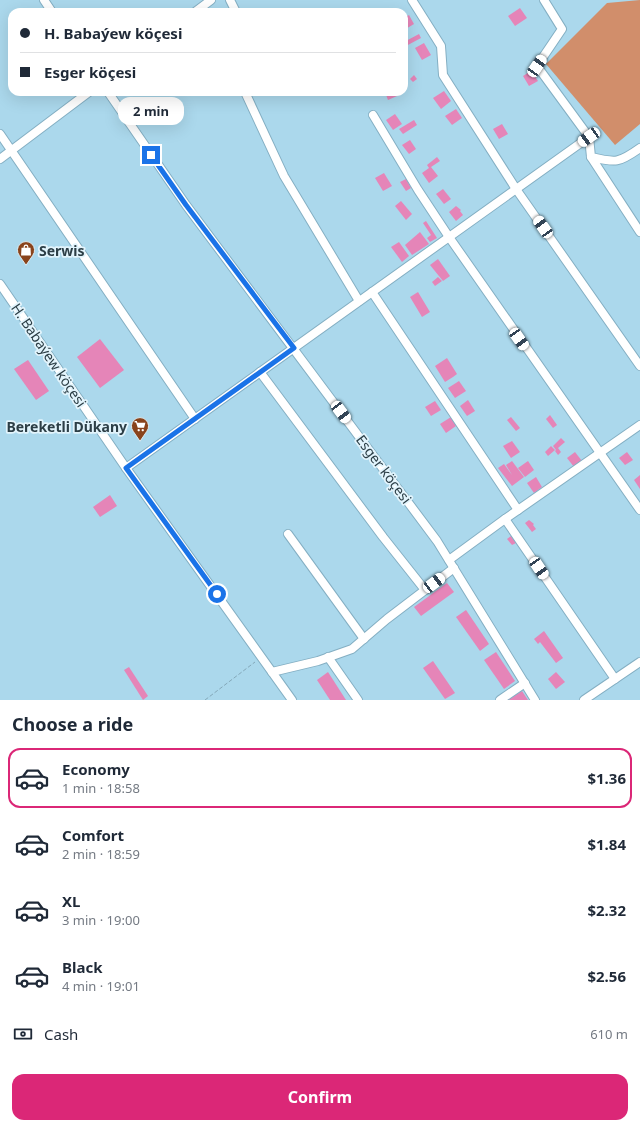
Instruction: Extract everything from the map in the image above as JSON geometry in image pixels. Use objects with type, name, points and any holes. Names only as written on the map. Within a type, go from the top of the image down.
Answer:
[{"type":"street","points":[[200,8],[211,0]]},
{"type":"street","points":[[412,0],[441,46],[444,75],[516,189],[640,366]]},
{"type":"street","points":[[544,0],[562,29],[537,66],[589,137],[591,157],[640,232]]},
{"type":"street","points":[[0,159],[83,96]]},
{"type":"street","name":"Esger köçesi","points":[[111,96],[186,205],[437,541],[535,700]]},
{"type":"street","points":[[247,96],[284,176],[359,301]]},
{"type":"street","points":[[373,115],[449,238],[536,364],[601,452],[640,510]]},
{"type":"street","points":[[0,134],[195,419]]},
{"type":"street","points":[[126,468],[589,137]]},
{"type":"street","points":[[591,157],[612,162],[627,157],[640,148]]},
{"type":"street","name":"H. Babaýew köçesi","points":[[0,284],[126,468],[292,700]]},
{"type":"street","points":[[372,292],[518,510]]},
{"type":"street","points":[[260,372],[383,537],[425,590]]},
{"type":"street","points":[[449,560],[640,425]]},
{"type":"street","points":[[505,519],[615,679]]},
{"type":"street","points":[[288,534],[364,639]]},
{"type":"street","points":[[272,672],[318,661],[352,649],[454,568]]},
{"type":"street","points":[[328,658],[358,700]]},
{"type":"street","points":[[584,700],[640,662]]},
{"type":"street","points":[[500,700],[525,683]]},
{"type":"path","points":[[205,700],[262,657]]},
{"type":"shaded area","points":[[640,0],[640,124],[615,145],[546,64],[607,3]]},
{"type":"building","points":[[520,8],[527,18],[515,26],[508,16]]},
{"type":"building","points":[[408,16],[414,24],[408,28]]},
{"type":"building","points":[[419,34],[421,38],[408,45],[408,40]]},
{"type":"building","points":[[424,43],[431,55],[422,60],[415,48]]},
{"type":"building","points":[[531,71],[538,81],[529,86],[523,76]]},
{"type":"building","points":[[414,75],[417,79],[413,82],[410,79]]},
{"type":"building","points":[[444,91],[451,101],[441,109],[433,98]]},
{"type":"building","points":[[386,96],[397,96],[388,100]]},
{"type":"building","points":[[456,109],[462,118],[452,125],[445,116]]},
{"type":"building","points":[[395,114],[402,124],[393,130],[386,120]]},
{"type":"building","points":[[414,120],[417,125],[403,134],[399,129]]},
{"type":"building","points":[[502,124],[508,134],[499,139],[493,129]]},
{"type":"building","points":[[410,140],[416,149],[409,154],[402,145]]},
{"type":"building","points":[[437,157],[440,161],[431,167],[438,176],[429,183],[422,173],[429,168],[427,165]]},
{"type":"building","points":[[384,173],[392,186],[383,191],[375,178]]},
{"type":"building","points":[[406,179],[411,188],[406,191],[400,182]]},
{"type":"building","points":[[443,189],[451,199],[444,204],[436,194]]},
{"type":"building","points":[[401,201],[412,214],[406,220],[395,206]]},
{"type":"building","points":[[456,206],[461,210],[460,211],[463,215],[456,221],[449,212]]},
{"type":"building","points":[[426,221],[437,238],[430,242],[427,238],[431,235],[423,223]]},
{"type":"building","points":[[420,232],[429,244],[412,255],[405,245]]},
{"type":"building","points":[[399,242],[409,256],[402,262],[391,247]]},
{"type":"building","points":[[438,259],[450,276],[443,281],[430,265]]},
{"type":"building","points":[[438,277],[442,281],[435,286],[432,282]]},
{"type":"building","points":[[418,292],[430,312],[422,317],[410,297]]},
{"type":"building","points":[[100,339],[124,370],[100,388],[77,357]]},
{"type":"building","points":[[447,358],[457,374],[445,382],[435,366]]},
{"type":"building","points":[[28,360],[49,391],[36,400],[14,369]]},
{"type":"building","points":[[459,381],[466,391],[455,398],[448,388]]},
{"type":"building","points":[[468,400],[475,411],[467,416],[460,406]]},
{"type":"building","points":[[435,401],[441,410],[431,416],[425,407]]},
{"type":"building","points":[[550,415],[557,425],[553,428],[546,419]]},
{"type":"building","points":[[451,417],[456,426],[446,433],[440,424]]},
{"type":"building","points":[[511,417],[520,428],[516,431],[507,420]]},
{"type":"building","points":[[561,438],[565,442],[558,448],[561,452],[558,455],[553,446]]},
{"type":"building","points":[[512,441],[520,452],[511,458],[503,446]]},
{"type":"building","points":[[551,446],[555,450],[548,456],[545,452]]},
{"type":"building","points":[[575,452],[582,461],[574,467],[567,458]]},
{"type":"building","points":[[627,452],[633,460],[625,465],[619,458]]},
{"type":"building","points":[[512,461],[524,477],[512,486],[498,468],[504,464],[512,475],[506,465]]},
{"type":"building","points":[[528,461],[534,470],[525,477],[518,468]]},
{"type":"building","points":[[640,475],[640,489],[634,480]]},
{"type":"building","points":[[536,477],[542,487],[534,493],[527,483]]},
{"type":"building","points":[[110,495],[117,506],[100,517],[93,507]]},
{"type":"building","points":[[529,520],[534,524],[533,525],[536,529],[532,532],[525,523]]},
{"type":"building","points":[[511,536],[516,543],[512,545],[507,539]]},
{"type":"building","points":[[447,583],[454,592],[421,616],[414,607]]},
{"type":"building","points":[[466,610],[489,644],[480,651],[456,617]]},
{"type":"building","points":[[544,631],[563,658],[556,663],[540,642],[538,644],[534,639]]},
{"type":"building","points":[[496,652],[515,681],[504,689],[484,660]]},
{"type":"building","points":[[433,661],[455,693],[445,699],[423,668]]},
{"type":"building","points":[[129,667],[148,696],[143,700],[124,670]]},
{"type":"building","points":[[328,672],[346,700],[330,700],[317,680]]},
{"type":"building","points":[[556,672],[565,682],[556,689],[548,679]]},
{"type":"building","points":[[522,691],[528,700],[508,700]]},
{"type":"place","name":"Serwis","points":[[26,265]]},
{"type":"place","name":"Bereketli Dükany","points":[[140,441]]},
{"type":"route","points":[[151,155],[186,205],[294,348],[126,468],[217,594]]}]
